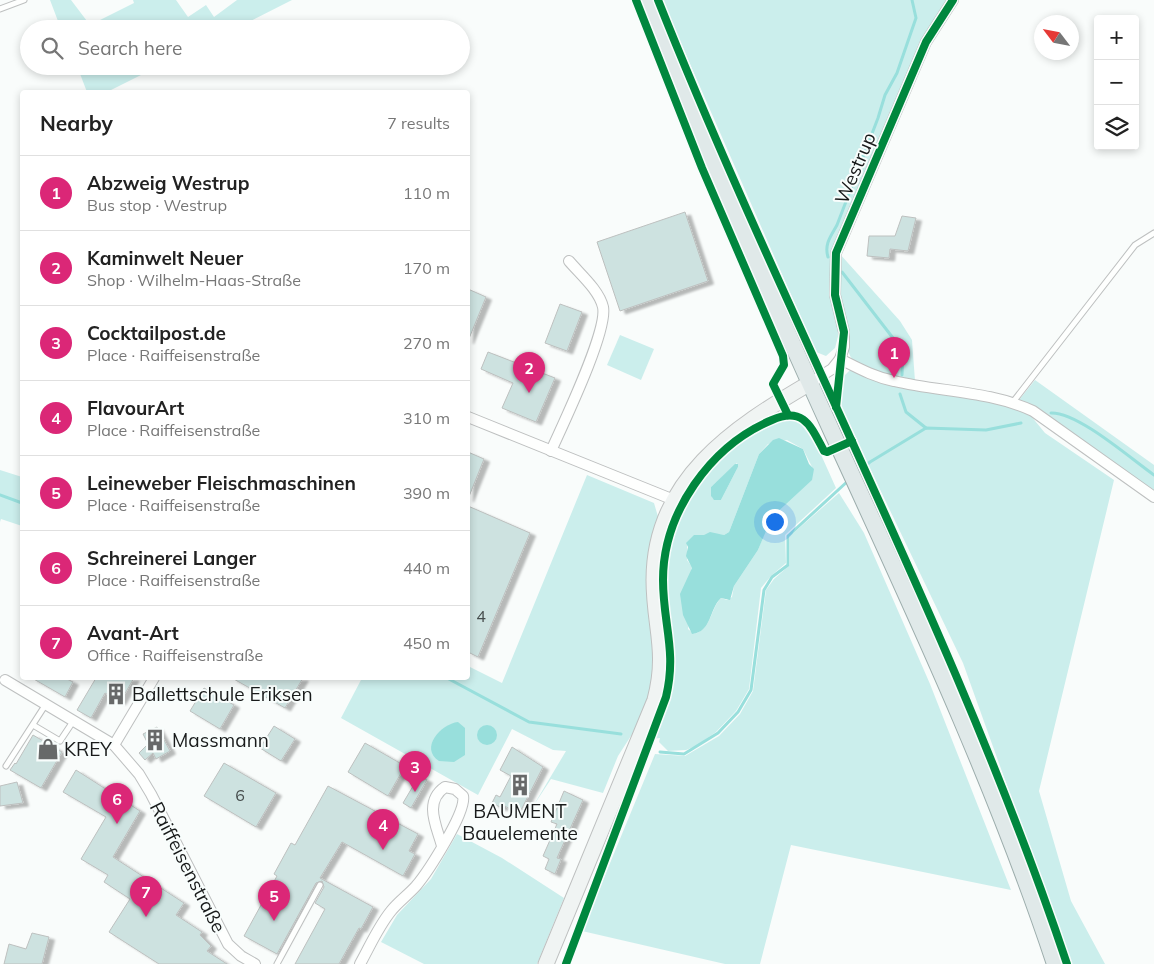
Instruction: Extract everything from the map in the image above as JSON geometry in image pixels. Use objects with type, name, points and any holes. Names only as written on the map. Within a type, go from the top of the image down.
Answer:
[{"type":"main road","points":[[647,0],[700,134],[974,750],[1003,821],[1055,964]]},
{"type":"street","name":"Westrup","points":[[840,359],[844,332],[835,295],[836,253],[926,42],[953,0]]},
{"type":"street","points":[[551,452],[597,342],[603,322],[603,307],[599,297],[569,261]]},
{"type":"street","points":[[546,964],[650,714],[660,682],[662,650],[656,600],[655,565],[660,536],[674,500],[693,472],[721,442],[759,413],[832,369],[840,359],[873,375],[894,381],[1013,402],[1033,411],[1154,497]]},
{"type":"street","points":[[470,418],[674,500]]},
{"type":"street","name":"Raiffeisenstraße","points":[[5,680],[114,745],[139,774],[151,794],[228,944],[241,956],[255,964]]},
{"type":"street","points":[[114,745],[153,680]]},
{"type":"street","points":[[360,964],[385,918],[424,876],[442,846],[464,801],[459,792],[450,787],[445,787],[438,794],[432,812],[434,826],[442,846]]},
{"type":"lane","points":[[0,9],[24,0]]},
{"type":"lane","points":[[1013,402],[1135,245],[1154,233]]},
{"type":"lane","points":[[6,766],[46,704]]},
{"type":"lane","points":[[33,725],[60,741],[74,720]]},
{"type":"lane","points":[[277,964],[320,885]]},
{"type":"shaded area","points":[[50,0],[71,0],[86,20],[58,20]]},
{"type":"shaded area","points":[[133,0],[176,0],[188,17],[206,5],[214,17],[237,0],[292,0],[253,20],[100,20],[134,3]]},
{"type":"shaded area","points":[[662,0],[948,0],[833,251],[839,333],[835,348],[826,356],[816,352]]},
{"type":"shaded area","points":[[80,75],[141,75],[111,90],[86,90]]},
{"type":"shaded area","points":[[839,253],[900,321],[912,340],[915,381],[865,369],[853,360],[848,352],[842,325]]},
{"type":"shaded area","points":[[620,335],[654,349],[641,380],[607,365]]},
{"type":"shaded area","points":[[852,368],[1008,405],[1031,416],[1045,433],[1114,480],[1039,791],[1071,901],[1105,964],[1071,964],[963,663],[840,406],[843,377]]},
{"type":"shaded area","points":[[1035,380],[1154,465],[1154,494],[1019,400]]},
{"type":"shaded area","points":[[789,418],[809,428],[836,488],[785,535],[786,563],[761,588],[749,689],[736,711],[716,732],[696,746],[686,750],[668,751],[659,742],[660,738],[652,739],[667,698],[672,677],[674,647],[666,594],[666,575],[668,556],[678,520],[696,487],[728,451],[761,428]],"holes":[[[787,440],[803,449],[812,467],[801,489],[775,513],[769,522],[758,550],[734,586],[732,597],[727,600],[721,598],[717,602],[708,623],[694,634],[688,629],[689,624],[684,604],[692,567],[687,560],[687,545],[704,535],[724,535],[729,532],[759,454],[768,444]],[[737,463],[738,467],[721,500],[712,498],[711,487]]]},
{"type":"shaded area","points":[[0,470],[20,476],[20,525],[1,519],[0,522]]},
{"type":"shaded area","points":[[587,475],[654,503],[659,520],[655,662],[647,711],[618,756],[603,793],[551,779],[532,808],[566,751],[553,750],[512,729],[478,795],[341,718],[361,680],[470,680],[470,667],[502,683]]},
{"type":"shaded area","points":[[839,493],[864,533],[930,684],[1011,890],[791,845],[760,964],[725,964],[582,931],[655,754],[685,756],[719,736],[740,714],[753,691],[766,590],[774,579],[790,565],[790,536]]},
{"type":"shaded area","points":[[457,834],[502,858],[564,898],[537,964],[424,964],[381,942],[397,915],[431,879]]},
{"type":"water","points":[[779,438],[803,449],[809,464],[814,469],[812,480],[772,517],[758,550],[734,586],[730,600],[721,598],[707,625],[692,634],[683,615],[680,594],[692,568],[686,556],[688,547],[686,543],[694,535],[704,535],[710,532],[724,535],[729,532],[759,454],[773,440]]},
{"type":"water","points":[[735,464],[738,464],[738,467],[721,500],[714,500],[711,496],[711,487]]},
{"type":"water","points":[[458,722],[465,728],[465,755],[454,762],[439,761],[433,756],[431,750],[432,743],[439,732],[445,727]]},
{"type":"water","points":[[487,725],[494,728],[497,735],[494,742],[487,745],[480,742],[477,735],[480,728]]},
{"type":"building","points":[[685,212],[708,281],[620,311],[597,242]]},
{"type":"building","points":[[902,216],[916,218],[908,251],[890,249],[889,258],[867,256],[869,236],[895,236]]},
{"type":"building","points":[[470,290],[486,297],[470,336]]},
{"type":"building","points":[[560,304],[582,312],[567,351],[545,343]]},
{"type":"building","points":[[488,352],[555,378],[536,422],[502,408],[513,383],[481,369]]},
{"type":"building","points":[[470,453],[484,459],[470,494]]},
{"type":"building","points":[[470,507],[530,533],[478,657],[470,653]]},
{"type":"building","points":[[35,680],[69,680],[73,682],[65,697]]},
{"type":"building","points":[[95,680],[133,680],[120,702],[105,693],[91,718],[77,710]]},
{"type":"building","points":[[236,680],[302,680],[285,708]]},
{"type":"building","points":[[204,688],[234,705],[220,729],[190,711]]},
{"type":"building","points":[[274,726],[295,739],[281,761],[260,748]]},
{"type":"building","name":"Massmann","points":[[157,727],[170,751],[156,759],[153,753],[145,760],[139,753],[148,744],[143,734]]},
{"type":"building","points":[[33,735],[62,752],[41,788],[10,770],[16,764]]},
{"type":"building","points":[[365,743],[405,766],[388,796],[348,772]]},
{"type":"building","name":"BAUMENT Bauelemente","points":[[512,747],[543,767],[519,814],[503,805],[502,808],[492,803],[496,795],[500,797],[511,776],[500,770]]},
{"type":"building","points":[[224,763],[276,793],[256,827],[204,796]]},
{"type":"building","points":[[76,770],[140,811],[113,857],[184,903],[176,915],[202,932],[200,935],[211,946],[207,951],[227,964],[159,964],[109,932],[130,899],[104,882],[108,875],[81,859],[106,817],[63,792]]},
{"type":"building","points":[[419,776],[427,780],[411,808],[403,803]]},
{"type":"building","points":[[17,782],[23,803],[0,806],[0,786]]},
{"type":"building","points":[[328,786],[418,834],[409,851],[415,854],[403,876],[342,842],[320,878],[373,907],[339,964],[295,964],[325,909],[315,903],[324,887],[322,881],[316,883],[277,954],[244,936],[277,876],[274,874],[291,843],[295,845]]},
{"type":"building","points":[[564,791],[583,800],[557,858],[561,859],[555,874],[545,869],[549,859],[543,856],[557,824],[551,822]]},
{"type":"building","points":[[32,933],[49,937],[42,964],[4,964],[9,944],[26,949]]},
{"type":"waterway","points":[[828,257],[827,248],[829,240],[837,225],[885,95],[897,73],[916,18],[912,0]]},
{"type":"waterway","points":[[842,272],[903,351],[902,375]]},
{"type":"waterway","points":[[900,394],[906,412],[926,428]]},
{"type":"waterway","points":[[1051,413],[1075,420],[1089,428],[1154,475]]},
{"type":"waterway","points":[[856,474],[870,462],[926,428],[986,430],[1021,423]]},
{"type":"waterway","points":[[660,752],[684,754],[718,733],[738,712],[751,690],[764,590],[772,577],[788,565],[788,536],[849,480]]},
{"type":"waterway","points":[[0,495],[20,502]]},
{"type":"waterway","points":[[451,680],[529,722],[621,734]]},
{"type":"cycle path","points":[[636,0],[702,168],[783,356],[784,365],[773,384],[788,415]]},
{"type":"cycle path","points":[[658,0],[708,121],[923,599],[974,719],[1023,841],[1067,964]]},
{"type":"cycle path","points":[[836,407],[844,332],[835,295],[836,253],[926,42],[953,0]]},
{"type":"cycle path","points":[[566,964],[666,697],[669,681],[670,651],[663,580],[665,555],[671,530],[681,507],[694,485],[710,464],[750,432],[772,420],[783,416],[799,417],[810,427],[824,451],[827,452],[852,441]]},
{"type":"place","name":"Abzweig Westrup","points":[[894,378]]},
{"type":"place","name":"Kaminwelt Neuer","points":[[529,393]]},
{"type":"place","name":"Ballettschule Eriksen","points":[[116,694]]},
{"type":"place","name":"Massmann","points":[[155,740]]},
{"type":"place","name":"KREY","points":[[48,749]]},
{"type":"place","name":"BAUMENT Bauelemente","points":[[520,785]]},
{"type":"place","name":"Cocktailpost.de","points":[[415,792]]},
{"type":"place","name":"Schreinerei Langer","points":[[117,824]]},
{"type":"place","name":"FlavourArt","points":[[383,850]]},
{"type":"place","name":"Avant-Art","points":[[146,917]]},
{"type":"place","name":"Leineweber Fleischmaschinen","points":[[274,921]]}]
